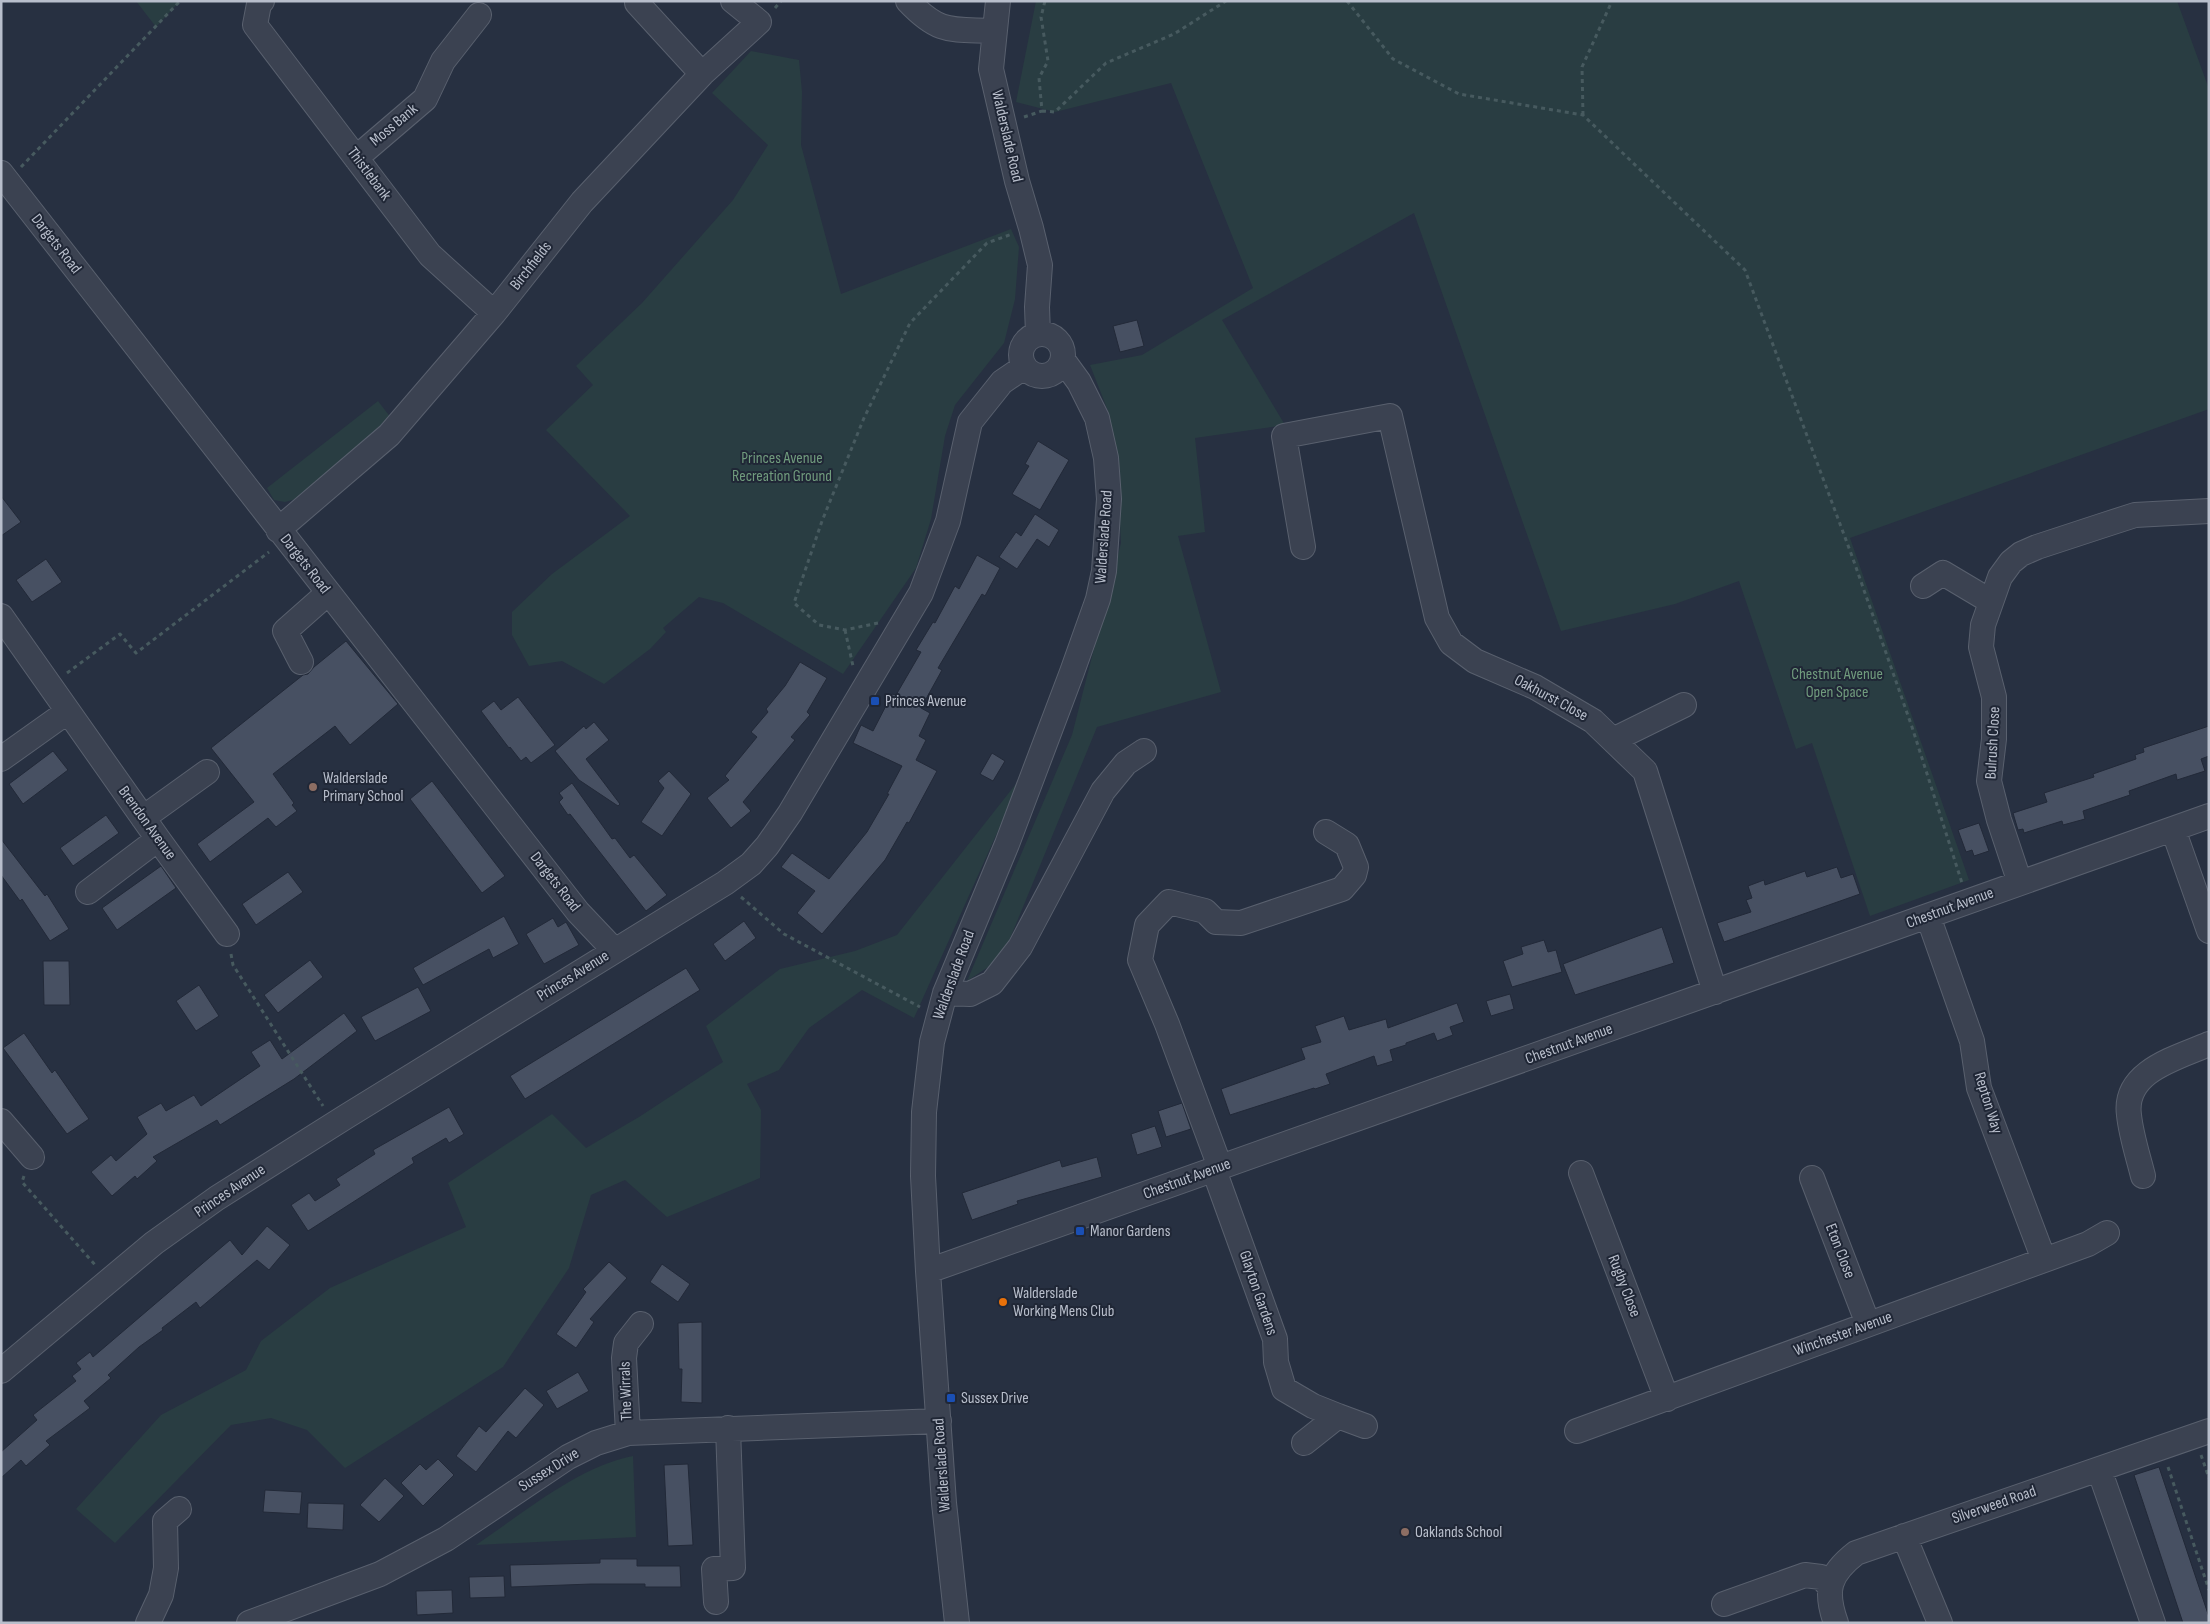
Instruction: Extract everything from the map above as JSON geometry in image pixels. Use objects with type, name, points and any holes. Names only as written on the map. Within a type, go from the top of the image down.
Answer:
[{"type":"street","name":"Thistlebank","points":[[262,1],[259,4],[255,25],[430,254],[494,313]]},
{"type":"street","name":"Birchfields","points":[[282,534],[389,435],[494,313],[582,202],[702,74],[759,22],[733,1]]},
{"type":"street","points":[[908,1],[937,26],[951,30],[994,31]]},
{"type":"street","name":"Walderslade Road","points":[[998,1],[991,69],[1017,181],[1040,264],[1037,307],[1038,334]]},
{"type":"street","points":[[637,4],[702,74]]},
{"type":"street","name":"Moss Bank","points":[[356,158],[425,99],[443,60],[479,15]]},
{"type":"street","name":"Dargets Road","points":[[4,177],[578,912],[614,950]]},
{"type":"street","points":[[1038,334],[1045,334],[1058,341],[1063,354],[1063,360],[1055,372],[1049,376],[1035,376],[1024,367],[1021,360],[1022,347],[1026,341],[1038,334]]},
{"type":"street","name":"Walderslade Road","points":[[957,1623],[944,1503],[928,1271],[923,1176],[924,1112],[932,1042],[945,993],[1007,844],[1072,672],[1098,599],[1104,571],[1109,499],[1106,458],[1097,418],[1079,382],[1063,360]]},
{"type":"street","name":"Princes Avenue","points":[[1,1371],[154,1243],[217,1198],[614,950],[725,883],[751,864],[767,846],[790,813],[916,601],[938,551],[948,521],[970,422],[988,397],[1002,382],[1024,367]]},
{"type":"street","name":"Oakhurst Close","points":[[1304,547],[1284,436],[1390,416],[1437,618],[1451,643],[1475,661],[1535,687],[1593,721],[1645,771],[1715,992]]},
{"type":"street","name":"Bulrush Close","points":[[2020,883],[1999,820],[1989,781],[1994,730],[1994,697],[1981,647],[1983,625],[2000,577],[2011,562],[2037,547],[2135,515],[2209,511]]},
{"type":"street","points":[[1923,586],[1943,573],[1990,601]]},
{"type":"street","points":[[301,662],[285,630],[328,593]]},
{"type":"street","name":"Brendon Avenue","points":[[1,616],[67,712],[227,934]]},
{"type":"street","points":[[1613,740],[1684,705]]},
{"type":"street","points":[[1,759],[67,712]]},
{"type":"street","points":[[945,993],[970,994],[992,983],[1020,947],[1103,791],[1126,763],[1144,751]]},
{"type":"street","points":[[143,818],[207,772]]},
{"type":"street","name":"Chestnut Avenue","points":[[928,1271],[2209,816]]},
{"type":"street","points":[[2173,829],[2209,931]]},
{"type":"street","points":[[1217,1168],[1167,1024],[1140,960],[1147,925],[1169,902],[1205,911],[1216,922],[1241,923],[1342,889],[1354,876],[1356,867],[1347,844],[1326,832]]},
{"type":"street","points":[[88,892],[158,839]]},
{"type":"street","name":"Repton Way","points":[[1928,916],[1972,1041],[1979,1088],[2044,1260]]},
{"type":"street","points":[[2143,1176],[2128,1114],[2130,1097],[2139,1080],[2156,1066],[2209,1044]]},
{"type":"street","points":[[1,1121],[32,1157]]},
{"type":"street","name":"Glayton Gardens","points":[[1217,1168],[1275,1339],[1276,1362],[1284,1389],[1313,1406],[1366,1426]]},
{"type":"street","name":"Rugby Close","points":[[1581,1173],[1667,1399]]},
{"type":"street","name":"Eton Close","points":[[1812,1178],[1868,1324]]},
{"type":"street","name":"Winchester Avenue","points":[[1577,1431],[2088,1244],[2107,1233]]},
{"type":"street","name":"The Wirrals","points":[[628,1433],[624,1358],[626,1343],[641,1324]]},
{"type":"street","points":[[1304,1443],[1338,1416]]},
{"type":"street","name":"Sussex Drive","points":[[255,1622],[380,1574],[446,1539],[568,1457],[596,1443],[628,1433],[939,1421]]},
{"type":"street","points":[[716,1602],[714,1569],[733,1568],[728,1428]]},
{"type":"street","name":"Silverweed Road","points":[[1836,1623],[1830,1608],[1830,1587],[1839,1566],[1856,1553],[2209,1431]]},
{"type":"street","points":[[2100,1468],[2153,1623]]},
{"type":"street","points":[[148,1623],[161,1595],[166,1568],[165,1521],[179,1509]]},
{"type":"street","points":[[1904,1536],[1940,1623]]},
{"type":"street","points":[[1724,1604],[1805,1575],[1821,1577],[1830,1587]]},
{"type":"path","points":[[4,177],[180,1]]},
{"type":"path","points":[[1042,111],[1040,78],[1048,60],[1041,17],[1045,1]]},
{"type":"path","points":[[1028,114],[1042,111],[1055,112],[1106,63],[1174,34],[1226,1]]},
{"type":"path","points":[[1347,1],[1393,59],[1458,94],[1583,115],[1745,270],[1852,556],[1909,718],[1968,901]]},
{"type":"path","points":[[1583,115],[1582,67],[1612,1]]},
{"type":"path","points":[[886,622],[845,630],[819,625],[794,603],[826,512],[864,418],[910,323],[987,242]]},
{"type":"path","points":[[50,686],[120,634],[136,653],[282,534]]},
{"type":"path","points":[[725,883],[784,934],[847,966],[938,1017]]},
{"type":"path","points":[[227,934],[233,965],[334,1124]]},
{"type":"path","points":[[32,1157],[22,1182],[109,1281]]},
{"type":"path","points":[[2161,1448],[2209,1590]]},
{"type":"green space","points":[[136,1],[180,1],[156,27]]},
{"type":"green space","name":"Chestnut Avenue Open Space","points":[[1036,1],[2177,1],[2209,89],[2209,409],[1850,538],[1969,880],[1870,916],[1812,743],[1796,749],[1739,581],[1675,604],[1561,631],[1414,213],[1222,320],[1285,425],[1195,438],[1205,532],[1178,536],[1221,692],[1097,727],[1002,958],[967,981],[1072,735],[1121,543],[1116,450],[1108,411],[1090,365],[1142,355],[1253,288],[1171,83],[1055,112],[1016,102]]},
{"type":"green space","name":"Princes Avenue Recreation Ground","points":[[751,51],[799,60],[802,92],[801,145],[841,294],[1011,229],[1019,247],[1015,299],[1004,343],[955,405],[945,436],[931,519],[916,568],[843,674],[723,603],[699,597],[663,628],[666,632],[650,649],[604,684],[562,661],[529,666],[512,635],[512,612],[552,574],[630,516],[546,430],[593,385],[576,366],[642,303],[733,200],[768,145],[712,93]]},
{"type":"green space","points":[[378,401],[391,418],[296,499],[285,502],[274,500],[267,488]]},
{"type":"green space","points":[[1023,775],[914,1018],[862,990],[809,1028],[779,1070],[747,1084],[761,1110],[760,1178],[667,1217],[625,1180],[591,1195],[569,1268],[503,1367],[345,1468],[307,1430],[271,1418],[231,1425],[115,1543],[76,1509],[161,1415],[246,1370],[261,1341],[330,1288],[466,1227],[448,1183],[552,1114],[586,1148],[639,1117],[723,1062],[706,1026],[780,969],[855,951],[897,935]]},
{"type":"green space","points":[[633,1456],[636,1537],[476,1545],[572,1480],[613,1461]]},
{"type":"building","points":[[1137,320],[1144,346],[1120,352],[1113,326]]},
{"type":"building","points":[[1038,441],[1069,460],[1040,510],[1012,494],[1029,466],[1025,464]]},
{"type":"building","points":[[1,496],[21,522],[1,536]]},
{"type":"building","points":[[1035,514],[1059,530],[1049,547],[1037,539],[1017,569],[999,557],[1016,532],[1021,536]]},
{"type":"building","points":[[977,555],[1000,568],[985,596],[982,594],[938,668],[942,670],[921,708],[930,713],[919,736],[926,740],[916,760],[937,771],[909,823],[907,822],[885,860],[822,934],[797,913],[815,891],[781,867],[792,853],[829,879],[867,832],[889,794],[887,794],[902,766],[853,743],[861,725],[873,731],[892,694],[896,695],[921,652],[916,650],[933,622],[935,623],[955,586],[959,589]]},
{"type":"building","points":[[46,559],[62,582],[32,602],[16,580]]},
{"type":"building","name":"Walderslade Primary School","points":[[346,641],[398,704],[350,745],[335,726],[273,774],[294,803],[292,805],[297,811],[276,827],[268,818],[210,862],[197,844],[254,802],[211,748],[303,675],[308,674]]},
{"type":"building","points":[[800,662],[827,678],[807,712],[810,715],[791,737],[795,740],[743,802],[751,811],[731,828],[707,798],[729,780],[725,776],[757,737],[751,732],[768,712],[766,709],[785,686]]},
{"type":"building","points":[[518,697],[555,745],[531,763],[526,757],[521,761],[481,711],[494,701],[501,710]]},
{"type":"building","points":[[594,722],[609,740],[586,759],[620,804],[618,806],[579,780],[555,751],[584,726],[586,729]]},
{"type":"building","points":[[2209,726],[2209,756],[2201,759],[2205,771],[2177,780],[2176,774],[2129,791],[2130,795],[2083,811],[2085,819],[2063,825],[2062,821],[2024,833],[2023,829],[2018,830],[2013,813],[2047,802],[2044,793],[2094,777],[2093,774],[2136,759],[2135,755],[2144,752],[2143,748]]},
{"type":"building","points":[[53,751],[68,770],[23,804],[9,784]]},
{"type":"building","points":[[992,753],[1005,761],[993,781],[980,774]]},
{"type":"building","points":[[669,771],[691,794],[662,836],[641,822],[664,788],[658,781]]},
{"type":"building","points":[[432,781],[505,876],[482,893],[410,799]]},
{"type":"building","points":[[572,783],[612,839],[615,838],[630,858],[634,855],[667,895],[646,911],[559,802],[563,798],[559,793]]},
{"type":"building","points":[[106,815],[119,833],[73,866],[60,848]]},
{"type":"building","points":[[1979,823],[1989,851],[1974,856],[1972,850],[1966,852],[1958,830]]},
{"type":"building","points":[[1,839],[45,896],[47,894],[69,929],[50,941],[22,899],[20,901],[1,875]]},
{"type":"building","points":[[161,866],[176,888],[117,930],[102,908]]},
{"type":"building","points":[[1837,867],[1841,878],[1853,874],[1860,894],[1724,942],[1717,923],[1751,912],[1746,900],[1752,898],[1748,886],[1764,880],[1765,885],[1805,871],[1807,877]]},
{"type":"building","points":[[288,872],[303,892],[256,925],[242,904]]},
{"type":"building","points":[[504,916],[519,944],[493,958],[489,949],[423,985],[413,968]]},
{"type":"building","points":[[553,918],[558,927],[566,922],[579,945],[544,964],[526,934]]},
{"type":"building","points":[[744,921],[756,938],[725,961],[713,944]]},
{"type":"building","points":[[1662,927],[1674,963],[1575,995],[1563,964]]},
{"type":"building","points":[[1544,940],[1548,952],[1556,950],[1562,972],[1512,987],[1503,961],[1523,954],[1521,947]]},
{"type":"building","points":[[310,960],[323,977],[278,1013],[264,995]]},
{"type":"building","points":[[43,961],[69,961],[70,1005],[44,1005]]},
{"type":"building","points":[[686,968],[700,990],[525,1099],[510,1076]]},
{"type":"building","points":[[199,985],[219,1016],[196,1031],[176,1001]]},
{"type":"building","points":[[418,987],[431,1011],[375,1041],[361,1017]]},
{"type":"building","points":[[1510,994],[1514,1009],[1491,1016],[1486,1001]]},
{"type":"building","points":[[1457,1003],[1464,1022],[1450,1027],[1453,1035],[1437,1041],[1434,1033],[1406,1043],[1406,1045],[1390,1050],[1393,1061],[1377,1066],[1374,1056],[1326,1074],[1330,1084],[1230,1115],[1221,1089],[1305,1059],[1301,1048],[1321,1042],[1315,1026],[1344,1016],[1349,1030],[1386,1019],[1388,1028]]},
{"type":"building","points":[[344,1013],[357,1031],[294,1079],[220,1125],[217,1120],[153,1157],[157,1161],[137,1179],[135,1176],[112,1196],[91,1172],[111,1155],[116,1161],[147,1134],[137,1117],[161,1103],[166,1111],[194,1095],[201,1106],[260,1066],[251,1052],[270,1040],[282,1059]]},
{"type":"building","points":[[24,1033],[52,1073],[55,1070],[89,1119],[67,1134],[3,1048]]},
{"type":"building","points":[[1182,1103],[1191,1129],[1166,1137],[1158,1111]]},
{"type":"building","points":[[449,1107],[464,1134],[449,1143],[446,1138],[412,1158],[414,1163],[308,1231],[291,1205],[309,1193],[315,1201],[340,1185],[336,1179],[375,1154],[373,1150]]},
{"type":"building","points":[[1155,1126],[1162,1147],[1137,1155],[1131,1134]]},
{"type":"building","points":[[1097,1157],[1102,1177],[1017,1201],[1018,1204],[972,1220],[962,1193],[1060,1160],[1062,1167]]},
{"type":"building","points":[[267,1226],[290,1245],[269,1270],[257,1260],[200,1308],[196,1302],[162,1328],[163,1330],[139,1347],[108,1375],[111,1378],[84,1401],[90,1408],[46,1441],[50,1445],[26,1466],[21,1460],[1,1478],[1,1452],[37,1420],[33,1415],[76,1381],[72,1376],[81,1369],[76,1363],[90,1352],[93,1357],[230,1240],[242,1255]]},
{"type":"building","points":[[609,1262],[627,1278],[590,1319],[594,1322],[576,1348],[556,1334],[586,1292],[583,1289]]},
{"type":"building","points":[[662,1264],[690,1284],[678,1302],[650,1282]]},
{"type":"building","points":[[702,1322],[702,1403],[681,1402],[682,1369],[679,1369],[678,1323]]},
{"type":"building","points":[[578,1372],[589,1391],[557,1409],[546,1391]]},
{"type":"building","points":[[525,1388],[544,1405],[516,1438],[508,1431],[476,1472],[456,1456],[479,1426],[486,1432]]},
{"type":"building","points":[[438,1459],[454,1475],[423,1506],[401,1483],[420,1464],[426,1470]]},
{"type":"building","points":[[688,1464],[693,1545],[668,1546],[664,1465]]},
{"type":"building","points":[[2159,1467],[2209,1617],[2209,1623],[2183,1623],[2134,1475]]},
{"type":"building","points":[[385,1478],[404,1496],[379,1522],[360,1505]]},
{"type":"building","points":[[265,1490],[302,1492],[300,1514],[263,1512]]},
{"type":"building","points":[[308,1503],[344,1504],[343,1530],[307,1528]]},
{"type":"building","points":[[600,1559],[637,1559],[637,1566],[680,1566],[681,1587],[645,1587],[645,1584],[591,1584],[511,1587],[510,1565],[600,1563]]},
{"type":"building","points":[[504,1576],[505,1597],[470,1598],[469,1577]]},
{"type":"building","points":[[452,1590],[453,1613],[417,1615],[416,1591]]},
{"type":"place","name":"Princes Avenue","points":[[875,701]]},
{"type":"place","name":"Walderslade Primary School","points":[[313,787]]},
{"type":"place","name":"Manor Gardens","points":[[1080,1231]]},
{"type":"place","name":"Walderslade Working Mens Club","points":[[1003,1302]]},
{"type":"place","name":"Sussex Drive","points":[[951,1398]]},
{"type":"place","name":"Oaklands School","points":[[1405,1532]]}]
